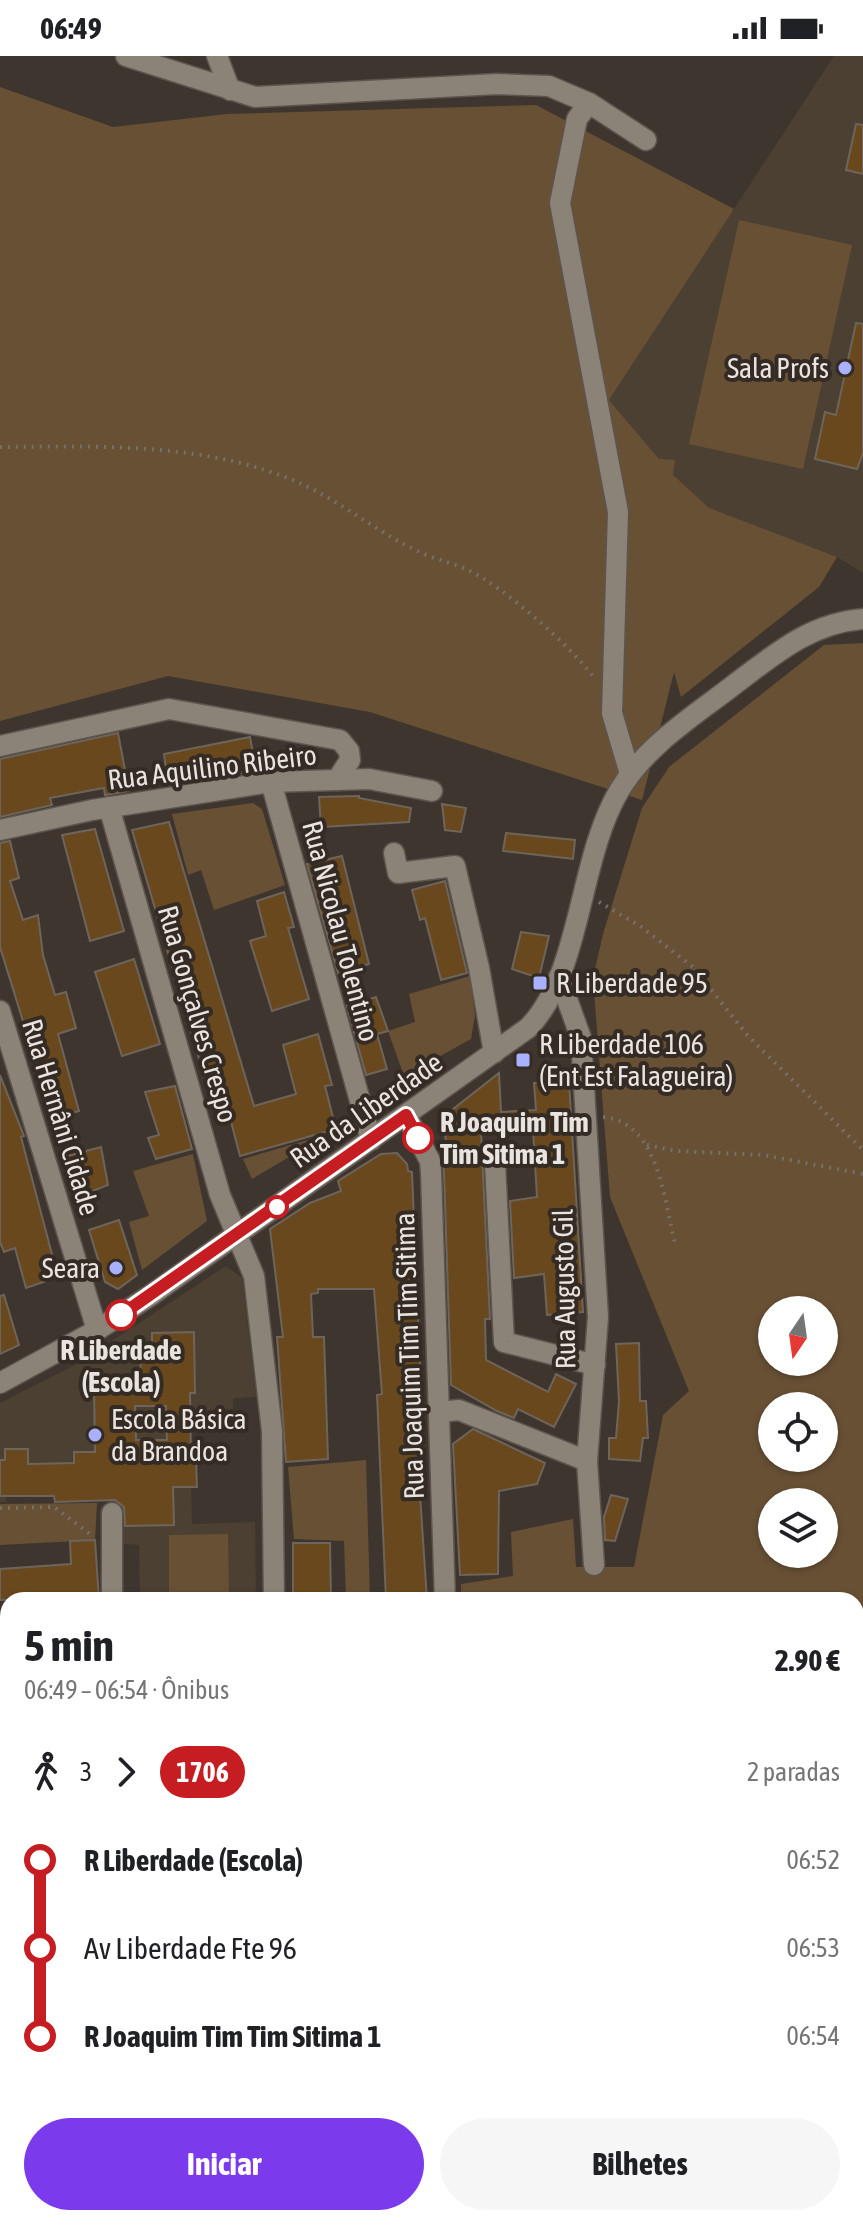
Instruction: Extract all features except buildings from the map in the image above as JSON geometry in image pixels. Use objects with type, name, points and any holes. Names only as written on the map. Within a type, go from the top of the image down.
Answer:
[{"type":"street","points":[[126,56],[255,97],[510,84],[549,86],[589,103],[646,140]]},
{"type":"street","points":[[217,56],[230,90]]},
{"type":"street","points":[[589,103],[577,119],[560,203],[618,512],[612,713],[630,774]]},
{"type":"street","name":"Rua da Liberdade","points":[[0,1383],[97,1330],[237,1235],[494,1053],[542,1013],[559,977],[610,808],[630,774],[674,731],[802,634],[828,624],[863,619]]},
{"type":"street","points":[[0,746],[108,720],[185,710],[340,740],[349,751],[350,760],[337,780]]},
{"type":"street","name":"Rua Aquilino Ribeiro","points":[[0,830],[109,807],[271,782],[369,779],[432,791]]},
{"type":"street","name":"Rua Nicolau Tolentino","points":[[271,782],[371,1140]]},
{"type":"street","name":"Rua Gonçalves Crespo","points":[[109,807],[220,1195],[254,1276],[272,1431],[274,1592]]},
{"type":"street","points":[[394,853],[398,873],[455,866],[479,968],[494,1053]]},
{"type":"street","name":"Rua Augusto Gil","points":[[559,977],[581,1038],[598,1317],[587,1461],[594,1565]]},
{"type":"street","name":"Rua Hernâni Cidade","points":[[0,1011],[97,1330]]},
{"type":"street","name":"Rua Joaquim Tim Tim Sitima","points":[[406,1115],[430,1161],[445,1592]]},
{"type":"street","points":[[495,1163],[504,1342],[595,1365]]},
{"type":"street","points":[[439,1412],[459,1410],[587,1461]]},
{"type":"street","points":[[112,1513],[112,1592]]},
{"type":"path","points":[[0,447],[136,448],[259,469],[308,487],[421,553],[470,571],[536,619],[591,674],[612,713]]},
{"type":"path","points":[[583,891],[640,926],[693,967],[748,1036],[863,1150]]},
{"type":"path","points":[[585,1115],[612,1118],[630,1126],[647,1145],[675,1243]]},
{"type":"path","points":[[647,1145],[676,1151],[764,1155],[863,1174]]},
{"type":"path","points":[[0,1508],[54,1507],[101,1542],[112,1555]]},
{"type":"shaded area","points":[[834,56],[863,56],[863,573],[837,557],[713,512],[672,475],[609,400]]},
{"type":"shaded area","points":[[0,87],[113,127],[227,114],[536,105],[734,209],[609,400],[659,459],[675,460],[673,475],[709,508],[837,557],[819,587],[681,697],[674,672],[642,800],[370,712],[168,676],[0,721]]},
{"type":"shaded area","points":[[739,220],[852,245],[803,469],[689,444]]},
{"type":"shaded area","points":[[863,643],[863,1592],[461,1592],[461,1584],[513,1576],[511,1532],[573,1519],[576,1567],[634,1567],[663,1415],[689,1391],[610,1197],[593,978],[603,934],[642,808],[669,767],[824,645]]},
{"type":"shaded area","points":[[253,803],[262,809],[285,885],[214,910],[201,870],[188,875],[172,814]]},
{"type":"shaded area","points":[[470,976],[475,1015],[471,1039],[404,1076],[388,1031],[415,1022],[409,994]]},
{"type":"shaded area","points":[[328,1134],[252,1179],[243,1159]]},
{"type":"shaded area","points":[[193,1154],[207,1221],[142,1270],[129,1222],[149,1216],[133,1171]]},
{"type":"shaded area","name":"Escola Básica da Brandoa","points":[[226,1266],[242,1278],[256,1397],[233,1398],[233,1409],[190,1412],[191,1458],[196,1458],[197,1487],[191,1487],[192,1524],[255,1522],[256,1592],[140,1592],[139,1545],[124,1544],[124,1514],[115,1513],[115,1496],[97,1497],[97,1501],[55,1502],[54,1496],[6,1496],[6,1502],[0,1502],[0,1403],[77,1364]]},
{"type":"shaded area","points":[[366,1460],[370,1592],[346,1592],[344,1541],[294,1539],[288,1467]]},
{"type":"shaded area","points":[[97,1503],[95,1540],[0,1545],[0,1504]]},
{"type":"shaded area","points":[[228,1534],[229,1592],[169,1592],[169,1535]]},
{"type":"bus line","name":"1706","points":[[121,1315],[406,1115],[418,1138]]},
{"type":"place","name":"Sala Profs","points":[[845,368]]},
{"type":"place","name":"R Liberdade 95","points":[[540,983]]},
{"type":"place","name":"R Liberdade 106 (Ent Est Falagueira)","points":[[523,1060]]},
{"type":"place","name":"R Joaquim Tim Tim Sitima 1","points":[[418,1138]]},
{"type":"place","name":"Seara","points":[[116,1268]]},
{"type":"place","name":"R Liberdade (Escola)","points":[[121,1315]]},
{"type":"place","name":"Escola Básica da Brandoa","points":[[95,1435]]}]
